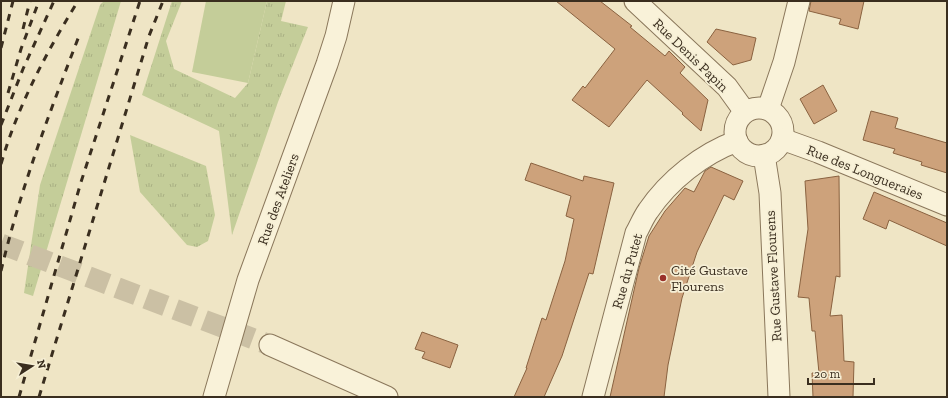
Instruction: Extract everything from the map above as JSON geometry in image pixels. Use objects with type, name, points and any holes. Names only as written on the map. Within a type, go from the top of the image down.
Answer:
[{"type":"street","name":"Rue des Ateliers","points":[[214,397],[248,280],[327,64],[336,36],[344,1]]},
{"type":"street","name":"Rue Denis Papin","points":[[635,1],[727,87],[745,112]]},
{"type":"street","points":[[768,109],[784,62],[799,1]]},
{"type":"street","points":[[752,109],[768,109],[774,112],[779,118],[782,125],[782,139],[775,150],[764,155],[748,153],[737,141],[736,125],[745,112],[752,109]]},
{"type":"street","name":"Rue des Longueraies","points":[[782,139],[818,152],[947,205]]},
{"type":"street","name":"Rue du Putet","points":[[593,397],[636,233],[647,212],[665,188],[683,173],[711,154],[737,141]]},
{"type":"street","name":"Rue Gustave Flourens","points":[[764,155],[770,193],[779,397]]},
{"type":"street","points":[[270,345],[387,397]]},
{"type":"green space","points":[[104,1],[121,1],[33,296],[24,293],[40,185],[100,5]]},
{"type":"green space","points":[[172,1],[182,1],[166,41],[174,69],[235,98],[248,83],[267,1],[286,1],[281,21],[308,27],[278,102],[232,235],[219,131],[142,95]]},
{"type":"green space","points":[[206,1],[267,1],[248,83],[192,72]]},
{"type":"green space","points":[[130,135],[206,166],[215,215],[208,241],[197,247],[187,245],[140,192]]},
{"type":"building","points":[[556,1],[600,1],[632,26],[630,27],[665,56],[669,51],[685,67],[680,73],[708,100],[701,131],[647,80],[609,127],[572,100],[583,86],[585,88],[615,49]]},
{"type":"building","points":[[811,1],[864,1],[858,29],[839,24],[841,19],[809,11]]},
{"type":"building","points":[[716,29],[756,38],[751,60],[733,65],[707,42]]},
{"type":"building","points":[[823,85],[837,111],[814,124],[800,99]]},
{"type":"building","points":[[871,111],[898,118],[895,128],[947,143],[947,173],[921,165],[922,162],[893,153],[895,149],[863,140]]},
{"type":"building","points":[[531,163],[583,181],[584,176],[614,183],[593,274],[589,273],[562,356],[544,397],[514,397],[527,368],[542,318],[546,320],[565,261],[574,219],[566,216],[571,196],[525,180]]},
{"type":"building","name":"Cité Gustave Flourens","points":[[711,167],[743,181],[734,200],[724,195],[697,252],[682,298],[668,365],[664,397],[610,397],[639,268],[649,236],[665,211],[685,188],[694,192],[705,171]]},
{"type":"building","points":[[839,176],[840,277],[836,276],[830,316],[842,315],[844,361],[854,362],[853,397],[813,397],[812,373],[819,373],[815,331],[812,331],[809,298],[798,297],[808,229],[805,181]]},
{"type":"building","points":[[874,192],[947,223],[947,246],[889,220],[886,229],[863,219]]},
{"type":"building","points":[[422,332],[458,345],[450,368],[422,358],[425,352],[415,349]]},
{"type":"tunnel","points":[[1,244],[270,345]]},
{"type":"railway","points":[[1,48],[13,1]]},
{"type":"railway","points":[[23,29],[30,1]]},
{"type":"railway","points":[[8,93],[21,49],[39,1]]},
{"type":"railway","points":[[1,125],[23,69],[54,1]]},
{"type":"railway","points":[[1,164],[24,100],[44,60],[78,1]]},
{"type":"railway","points":[[19,397],[81,182],[140,1]]},
{"type":"railway","points":[[39,397],[149,36],[163,1]]},
{"type":"railway","points":[[1,271],[26,182],[46,123],[79,36]]},
{"type":"place","name":"Cité Gustave Flourens","points":[[663,278]]}]
